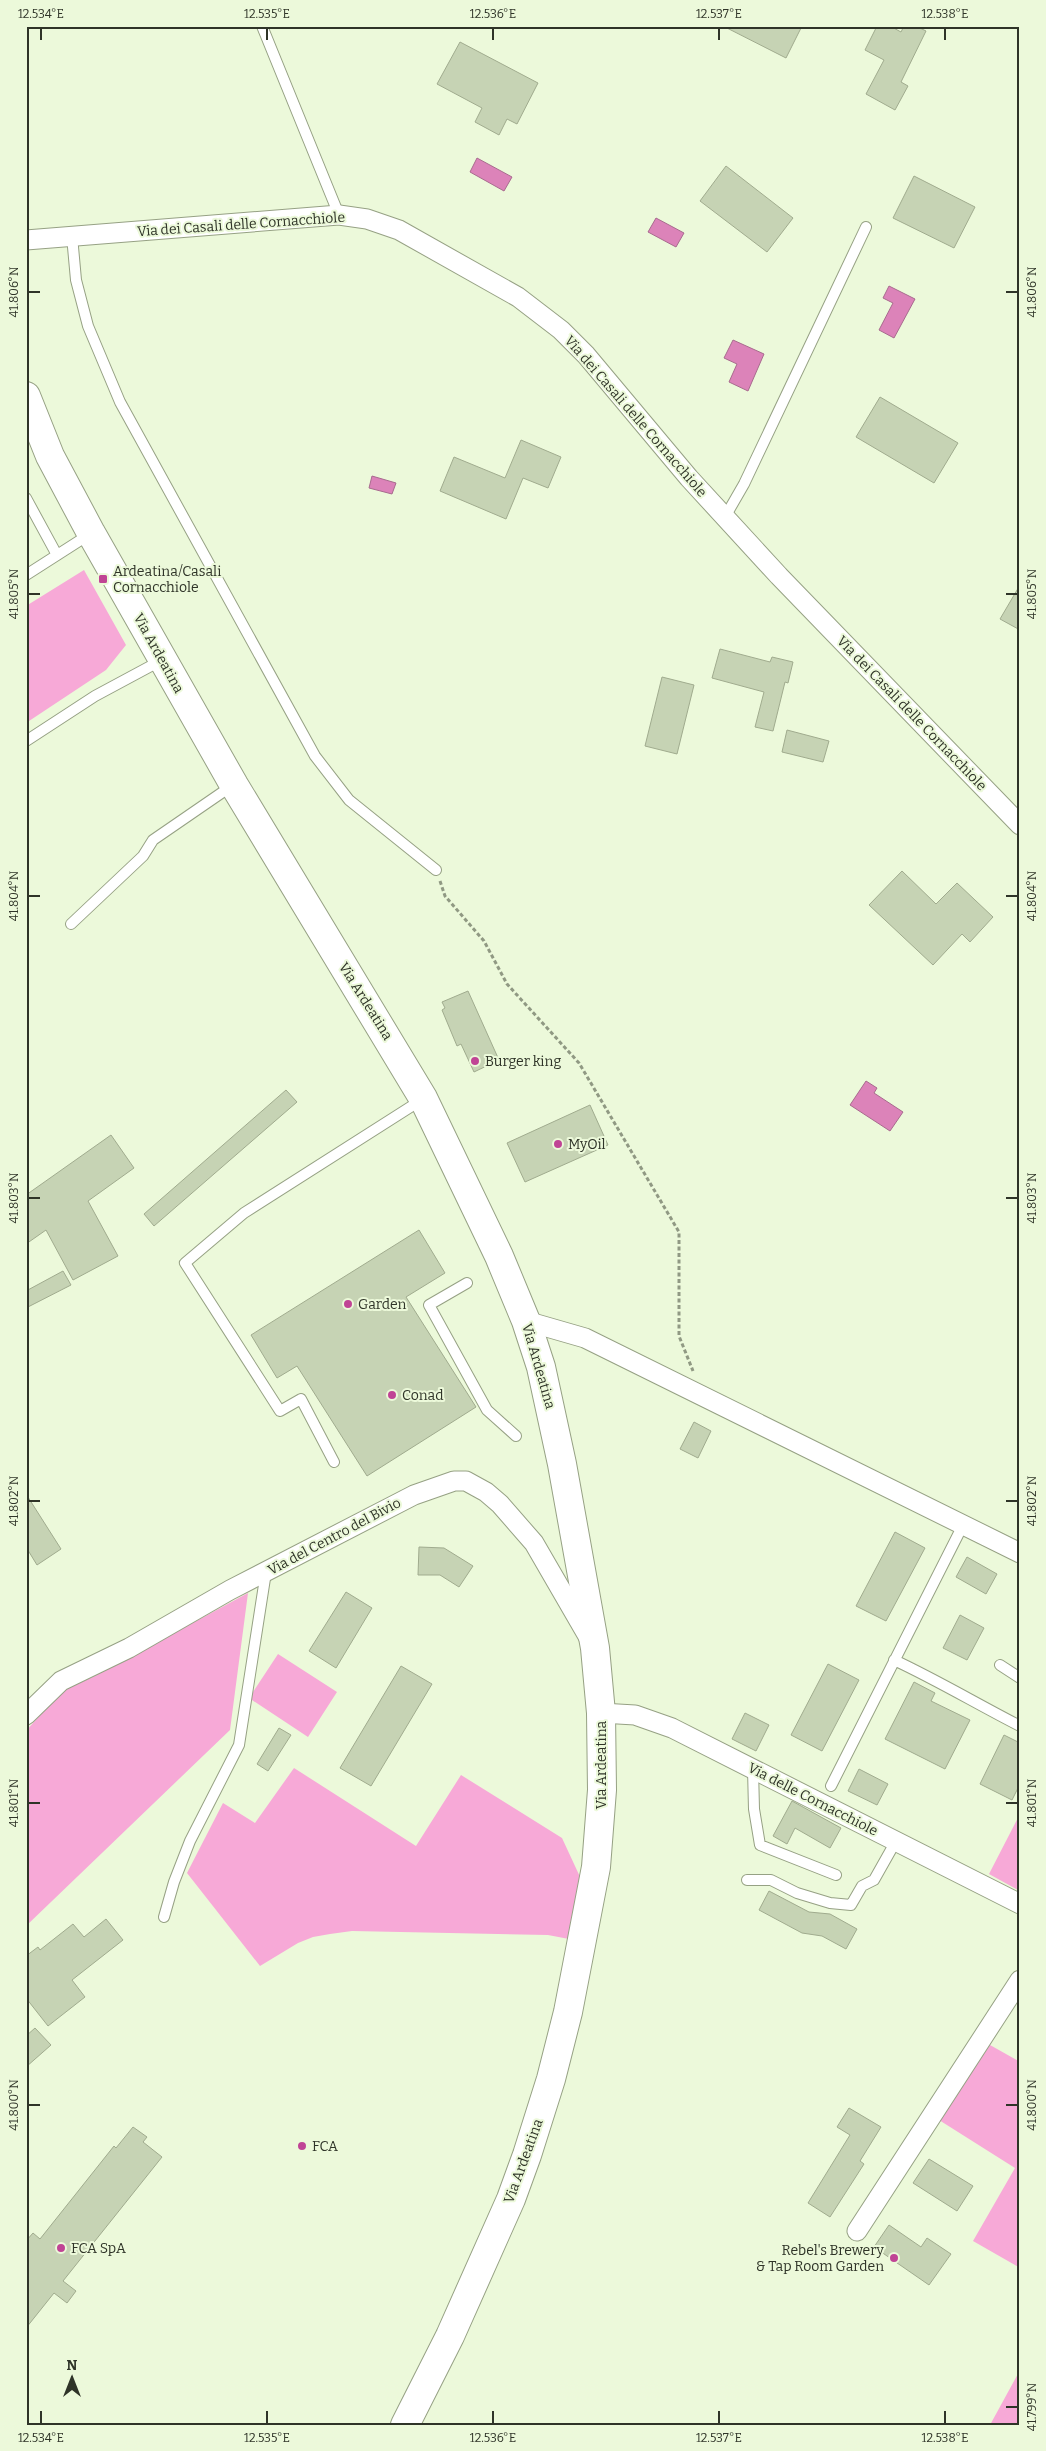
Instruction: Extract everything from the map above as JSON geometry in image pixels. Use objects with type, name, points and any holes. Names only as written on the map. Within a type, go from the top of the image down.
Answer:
[{"type":"main road","name":"Via Ardeatina","points":[[27,400],[50,456],[91,533],[234,785],[424,1098],[498,1256],[526,1321],[541,1367],[553,1419],[594,1648],[601,1713],[602,1790],[596,1867],[575,1981],[551,2079],[511,2199],[450,2336],[404,2425]]},
{"type":"street","name":"Via dei Casali delle Cornacchiole","points":[[26,240],[339,215],[366,219],[399,230],[497,284],[551,321],[586,355],[689,478],[725,517],[1020,825]]},
{"type":"street","points":[[526,1321],[585,1338],[1020,1554]]},
{"type":"street","name":"Via del Centro del Bivio","points":[[26,1715],[61,1681],[129,1648],[266,1572],[414,1495],[448,1482],[466,1481],[486,1492],[500,1504],[534,1543],[594,1648]]},
{"type":"street","name":"Via delle Cornacchiole","points":[[601,1713],[628,1713],[653,1720],[1020,1904]]},
{"type":"street","points":[[857,2231],[1020,1980]]},
{"type":"lane","points":[[262,26],[339,215]]},
{"type":"lane","points":[[725,517],[744,484],[866,227]]},
{"type":"lane","points":[[72,236],[76,280],[88,326],[120,402],[315,756],[349,800],[436,870]]},
{"type":"lane","points":[[26,498],[57,555]]},
{"type":"lane","points":[[26,575],[91,533]]},
{"type":"lane","points":[[26,741],[95,696],[163,660]]},
{"type":"lane","points":[[71,924],[143,856],[153,840],[234,785]]},
{"type":"lane","points":[[334,1462],[301,1399],[280,1411],[185,1262],[244,1213],[424,1098]]},
{"type":"lane","points":[[467,1283],[429,1305],[487,1410],[516,1436]]},
{"type":"lane","points":[[831,1786],[963,1525]]},
{"type":"lane","points":[[164,1917],[174,1882],[190,1841],[239,1744],[266,1572]]},
{"type":"lane","points":[[894,1660],[941,1682],[953,1692],[1020,1726]]},
{"type":"lane","points":[[1000,1664],[1020,1678]]},
{"type":"lane","points":[[753,1769],[754,1810],[760,1845],[836,1875]]},
{"type":"lane","points":[[747,1880],[771,1880],[797,1894],[830,1903],[851,1905],[862,1886],[874,1880],[896,1841]]},
{"type":"path","points":[[436,870],[445,896],[484,940],[507,984],[578,1064],[679,1232],[679,1336],[702,1395]]},
{"type":"shaded area","points":[[477,158],[512,177],[504,191],[470,172]]},
{"type":"shaded area","points":[[656,218],[684,233],[676,247],[648,232]]},
{"type":"shaded area","points":[[889,286],[915,299],[894,338],[879,330],[893,303],[883,298]]},
{"type":"shaded area","points":[[733,340],[764,354],[748,391],[729,382],[737,364],[724,358]]},
{"type":"shaded area","points":[[372,476],[396,483],[392,494],[369,488]]},
{"type":"shaded area","points":[[84,570],[126,645],[106,670],[26,723],[26,606]]},
{"type":"shaded area","points":[[866,1081],[877,1088],[874,1093],[903,1112],[890,1131],[850,1105]]},
{"type":"shaded area","points":[[248,1593],[230,1730],[26,1926],[26,1731],[61,1691],[93,1677]]},
{"type":"shaded area","points":[[278,1654],[337,1692],[308,1737],[249,1698]]},
{"type":"shaded area","points":[[294,1768],[416,1846],[461,1775],[562,1838],[581,1879],[569,1939],[548,1935],[352,1931],[313,1937],[298,1943],[260,1966],[187,1873],[223,1803],[255,1823]]},
{"type":"shaded area","points":[[1020,1814],[1020,1891],[989,1874]]},
{"type":"shaded area","points":[[990,2045],[1020,2062],[1020,2268],[973,2241],[1015,2168],[939,2120]]},
{"type":"shaded area","points":[[1020,2370],[1020,2425],[990,2425]]},
{"type":"building","points":[[723,26],[802,26],[786,58]]},
{"type":"building","points":[[877,26],[890,26],[901,32],[904,26],[916,26],[926,31],[901,82],[908,86],[895,110],[866,94],[884,60],[865,50]]},
{"type":"building","points":[[460,42],[538,83],[517,124],[507,119],[499,135],[475,122],[482,108],[437,84]]},
{"type":"building","points":[[726,166],[793,218],[767,252],[700,201]]},
{"type":"building","points":[[914,176],[975,207],[954,248],[893,218]]},
{"type":"building","points":[[880,397],[958,443],[934,483],[856,437]]},
{"type":"building","points":[[521,440],[561,457],[548,488],[523,478],[506,519],[440,491],[454,457],[505,478]]},
{"type":"building","points":[[1020,585],[1020,630],[1000,619]]},
{"type":"building","points":[[720,649],[770,662],[772,657],[793,662],[788,683],[785,682],[773,731],[755,727],[764,692],[712,678]]},
{"type":"building","points":[[662,677],[694,685],[677,754],[645,746]]},
{"type":"building","points":[[787,730],[829,741],[823,762],[782,752]]},
{"type":"building","points":[[902,871],[936,904],[957,883],[993,917],[970,942],[962,934],[933,965],[869,905]]},
{"type":"building","points":[[468,991],[499,1060],[474,1072],[461,1044],[457,1046],[442,1010],[445,1008],[442,1002]]},
{"type":"building","points":[[286,1090],[297,1102],[154,1226],[144,1214]]},
{"type":"building","name":"MyOil","points":[[590,1105],[608,1145],[525,1182],[507,1143]]},
{"type":"building","points":[[111,1135],[134,1168],[88,1201],[118,1256],[73,1280],[46,1230],[26,1244],[26,1195]]},
{"type":"building","points":[[419,1230],[445,1273],[406,1297],[476,1407],[367,1476],[297,1366],[277,1378],[251,1335]]},
{"type":"building","points":[[63,1271],[71,1285],[26,1308],[26,1291]]},
{"type":"building","points":[[694,1422],[711,1431],[698,1458],[680,1449]]},
{"type":"building","points":[[26,1494],[61,1549],[37,1565],[26,1547]]},
{"type":"building","points":[[895,1532],[925,1548],[886,1621],[856,1606]]},
{"type":"building","points":[[419,1547],[444,1548],[473,1566],[459,1587],[440,1575],[418,1575]]},
{"type":"building","points":[[967,1557],[997,1574],[986,1594],[956,1577]]},
{"type":"building","points":[[346,1592],[372,1608],[336,1668],[309,1651]]},
{"type":"building","points":[[960,1615],[984,1628],[967,1660],[943,1648]]},
{"type":"building","points":[[828,1664],[859,1680],[822,1751],[791,1735]]},
{"type":"building","points":[[401,1666],[432,1684],[371,1786],[340,1768]]},
{"type":"building","points":[[914,1682],[935,1693],[931,1701],[970,1720],[945,1769],[885,1739]]},
{"type":"building","points":[[745,1713],[769,1725],[756,1751],[732,1739]]},
{"type":"building","points":[[279,1728],[291,1735],[268,1771],[257,1764]]},
{"type":"building","points":[[1004,1735],[1020,1743],[1020,1784],[1012,1800],[980,1784]]},
{"type":"building","points":[[859,1769],[888,1784],[877,1805],[848,1791]]},
{"type":"building","points":[[792,1801],[841,1828],[830,1848],[795,1828],[787,1844],[773,1836]]},
{"type":"building","points":[[769,1891],[809,1912],[830,1914],[857,1929],[846,1949],[822,1936],[802,1933],[759,1910]]},
{"type":"building","points":[[106,1919],[123,1940],[72,1980],[85,1997],[48,2026],[26,1998],[26,1956],[38,1947],[40,1950],[73,1924],[84,1937]]},
{"type":"building","points":[[35,2028],[51,2045],[26,2067],[26,2036]]},
{"type":"building","points":[[849,2108],[881,2127],[860,2161],[864,2164],[830,2217],[808,2203],[850,2135],[837,2127]]},
{"type":"building","name":"FCA SpA","points":[[133,2127],[147,2137],[143,2142],[162,2157],[63,2281],[76,2291],[67,2303],[54,2293],[26,2328],[26,2241],[33,2233],[40,2239],[114,2146],[116,2148]]},
{"type":"building","points":[[929,2159],[973,2186],[957,2211],[913,2183]]},
{"type":"building","points":[[889,2225],[921,2247],[927,2238],[951,2254],[929,2285],[874,2247]]},
{"type":"place","name":"Ardeatina/Casali Cornacchiole","points":[[103,579]]},
{"type":"place","name":"Burger king","points":[[475,1061]]},
{"type":"place","name":"MyOil","points":[[558,1144]]},
{"type":"place","name":"Garden","points":[[348,1304]]},
{"type":"place","name":"Conad","points":[[392,1395]]},
{"type":"place","name":"FCA","points":[[302,2146]]},
{"type":"place","name":"FCA SpA","points":[[61,2248]]},
{"type":"place","name":"Rebel's Brewery & Tap Room Garden","points":[[894,2258]]}]
